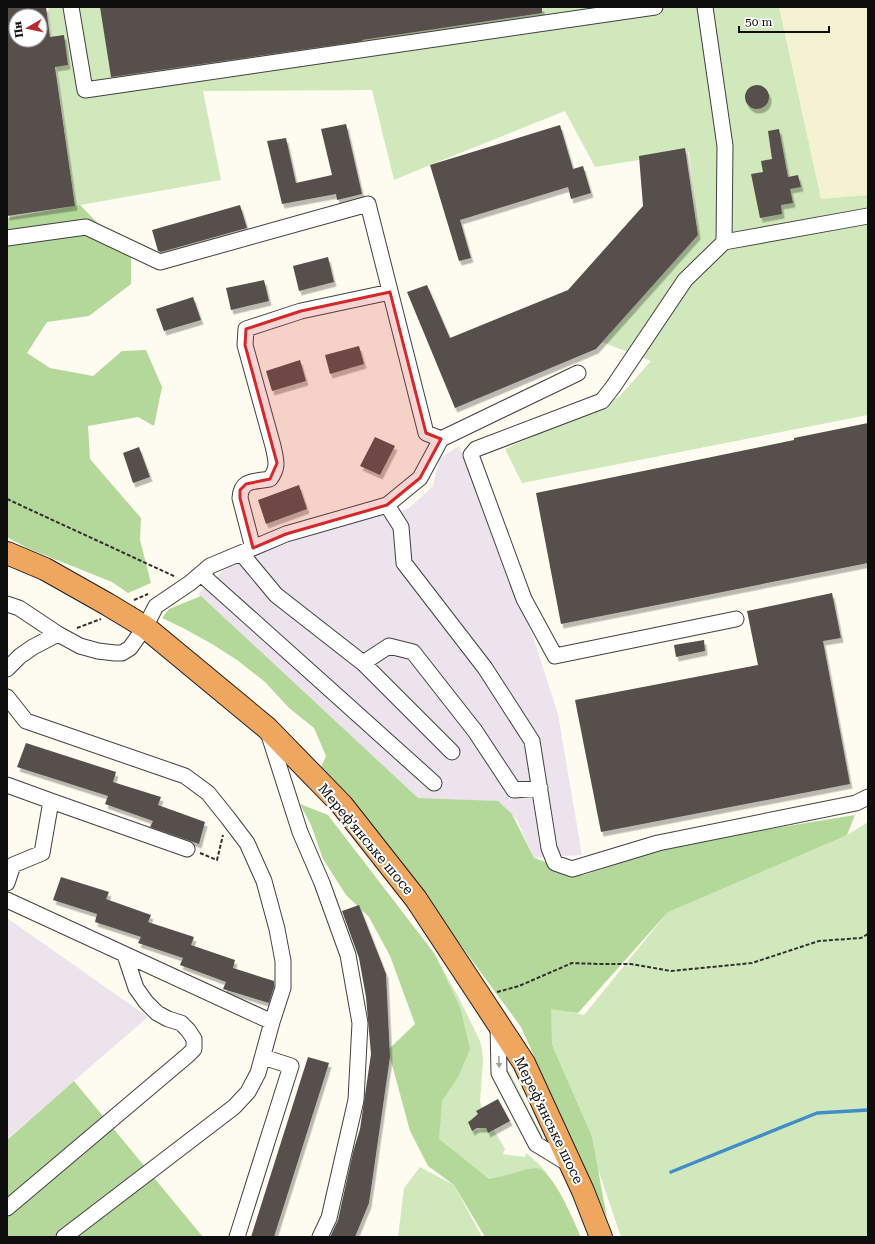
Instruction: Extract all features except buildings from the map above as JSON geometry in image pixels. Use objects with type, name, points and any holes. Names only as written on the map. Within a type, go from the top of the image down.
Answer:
[{"type":"highway","name":"Мереф’янське шосе","points":[[7,553],[45,569],[145,627],[267,728],[346,811],[416,899],[524,1063],[572,1166],[601,1237]]},
{"type":"street","points":[[71,7],[85,90],[655,7]]},
{"type":"street","points":[[705,7],[725,146],[724,242]]},
{"type":"street","points":[[7,238],[86,227],[160,262],[368,204],[426,433],[441,439]]},
{"type":"street","points":[[736,619],[555,656],[524,599],[471,455],[476,449],[602,401],[614,387],[685,280],[724,242],[868,216]]},
{"type":"street","points":[[390,292],[301,311],[246,329],[245,346],[277,463],[275,472],[270,479],[246,484],[240,490],[247,551],[276,595],[364,663],[452,752]]},
{"type":"street","points":[[7,604],[20,608],[58,634],[80,646],[98,651],[122,653],[130,648],[145,627],[156,606],[195,579],[210,566],[286,534],[387,505],[420,478],[441,439],[578,373]]},
{"type":"street","points":[[387,505],[401,527],[404,563],[484,668],[532,741],[549,848],[555,863],[572,869],[658,842],[856,803],[868,797]]},
{"type":"street","points":[[195,579],[321,681],[434,784]]},
{"type":"street","points":[[7,669],[20,656],[33,647],[58,634]]},
{"type":"street","points":[[364,663],[389,646],[413,652],[475,731],[514,790],[540,788]]},
{"type":"street","points":[[7,697],[26,721],[185,776],[208,793],[247,842],[264,881],[277,929],[282,961],[283,988],[258,1073],[248,1092],[234,1107],[64,1237]]},
{"type":"street","points":[[267,728],[287,787],[300,832],[322,883],[348,955],[360,1023],[356,1100],[329,1218],[320,1237]]},
{"type":"street","points":[[7,784],[187,849]]},
{"type":"street","points":[[7,883],[13,865],[42,853],[51,801]]},
{"type":"street","points":[[7,900],[272,1022]]},
{"type":"street","points":[[7,1208],[188,1056],[194,1048],[194,1039],[181,1023],[168,1019],[157,1013],[146,1002],[136,988],[125,955]]},
{"type":"street","points":[[237,1237],[292,1066],[263,1057]]},
{"type":"path","points":[[7,499],[195,579]]},
{"type":"path","points":[[58,634],[76,629],[101,619]]},
{"type":"path","points":[[187,849],[217,860],[228,818]]},
{"type":"path","points":[[480,996],[519,986],[572,962],[631,964],[671,970],[752,963],[819,941],[861,938],[868,934]]},
{"type":"highlighted area","points":[[390,292],[426,433],[441,439],[420,478],[387,505],[286,534],[253,548],[240,498],[240,490],[246,484],[270,479],[277,463],[245,345],[246,329],[301,311]]},
{"type":"shaded area","points":[[779,7],[868,7],[868,195],[821,200]]},
{"type":"shaded area","points":[[459,446],[533,637],[558,714],[582,855],[534,858],[516,818],[498,801],[422,802],[198,594],[231,564],[282,545],[375,515],[408,509],[433,486],[439,459]]},
{"type":"shaded area","points":[[7,918],[148,1017],[7,1139]]},
{"type":"green space","points":[[48,7],[779,7],[821,199],[868,195],[868,415],[522,483],[505,449],[619,397],[651,361],[602,342],[698,235],[689,152],[595,167],[565,111],[394,180],[372,90],[203,91],[221,180],[75,206]]},
{"type":"green space","points":[[80,205],[131,257],[131,284],[89,316],[47,322],[27,353],[50,368],[93,376],[122,351],[146,350],[162,387],[154,426],[138,417],[88,426],[90,459],[141,518],[140,540],[151,583],[128,593],[112,582],[27,548],[7,537],[7,218]]},
{"type":"green space","points":[[201,596],[418,798],[498,801],[512,814],[534,858],[584,875],[677,844],[855,815],[847,835],[668,912],[578,1013],[551,1009],[552,1045],[592,1137],[607,1218],[521,1027],[426,898],[319,772],[326,756],[314,728],[289,708],[265,682],[237,660],[212,644],[162,618],[169,609]]},
{"type":"green space","points":[[300,804],[328,815],[434,953],[460,1007],[470,1049],[458,1077],[442,1101],[439,1139],[489,1179],[530,1169],[537,1168],[543,1171],[550,1178],[563,1198],[581,1237],[485,1237],[454,1185],[428,1166],[410,1131],[388,1050],[415,1024],[390,956],[369,917],[346,895],[323,859],[311,825]]},
{"type":"green space","points":[[868,822],[868,1237],[621,1237],[579,1113],[544,1048],[546,1006],[584,1015],[681,896],[847,835]]},
{"type":"green space","points":[[434,953],[461,1002],[480,1041],[482,1049],[483,1061],[480,1101],[482,1108],[476,1111],[479,1115],[468,1122],[472,1131],[485,1127],[488,1133],[494,1130],[505,1149],[503,1154],[525,1157],[526,1153],[547,1173],[510,1196],[449,1170],[427,1127],[457,1053]]},
{"type":"green space","points":[[509,1071],[543,1137],[539,1140],[504,1074]]},
{"type":"green space","points":[[74,1081],[203,1237],[7,1237],[7,1140]]},
{"type":"green space","points":[[420,1167],[454,1185],[482,1237],[398,1237],[404,1188]]},
{"type":"waterway","points":[[671,1172],[817,1113],[868,1110]]}]
